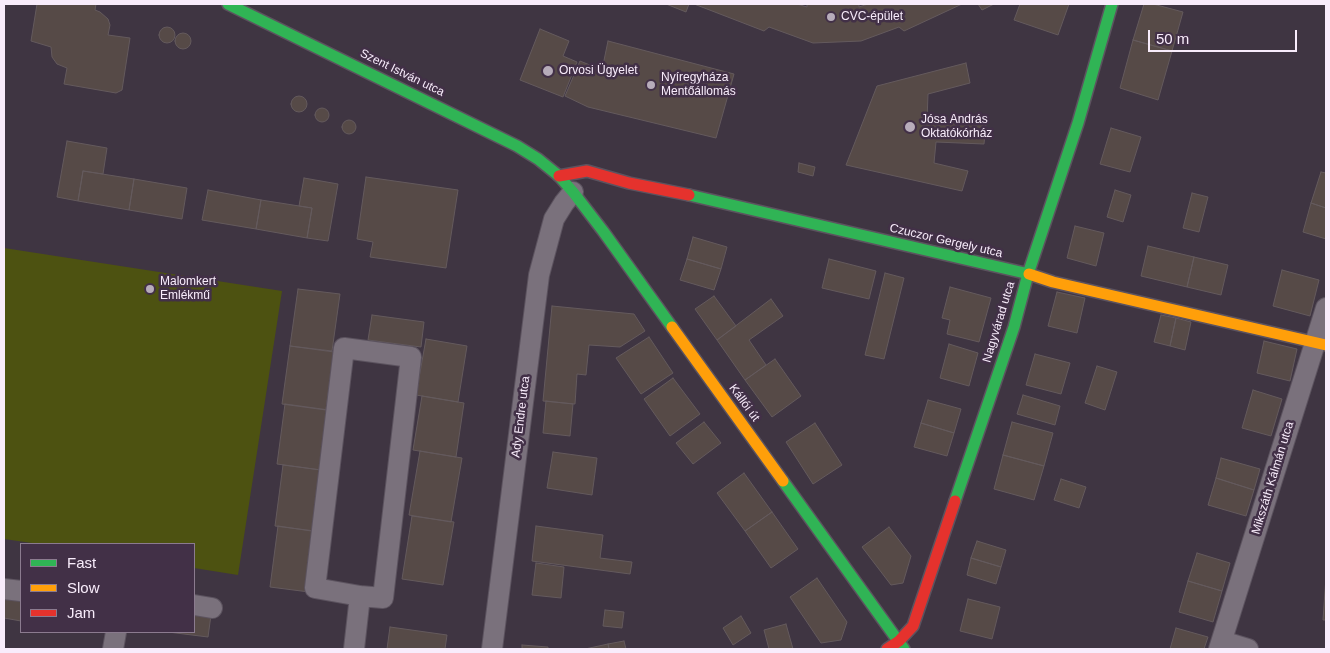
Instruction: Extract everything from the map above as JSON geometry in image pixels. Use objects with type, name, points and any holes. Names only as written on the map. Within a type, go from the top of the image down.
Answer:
[{"type":"street","name":"Szent István utca","points":[[228,4],[517,146],[538,159],[559,176]]},
{"type":"street","name":"Nagyvárad utca","points":[[887,649],[901,645],[913,626],[1014,327],[1028,274],[1078,123],[1112,4]]},
{"type":"street","name":"Czuczor Gergely utca","points":[[559,176],[587,172],[629,183],[697,196],[1321,344]]},
{"type":"street","name":"Kállói út","points":[[559,176],[603,231],[901,645]]},
{"type":"street","name":"Ady Endre utca","points":[[492,649],[539,275],[554,219],[573,192]]},
{"type":"street","name":"Mikszáth Kálmán utca","points":[[1220,645],[1321,344],[1326,308]]},
{"type":"street","points":[[344,348],[410,356],[383,598],[360,596],[315,588],[344,348]]},
{"type":"street","points":[[4,589],[20,591]]},
{"type":"street","points":[[354,649],[360,596]]},
{"type":"street","points":[[114,649],[116,633]]},
{"type":"street","points":[[1220,645],[1248,649]]},
{"type":"green space","points":[[4,248],[282,291],[238,575],[195,568],[195,543],[32,543],[4,539]]},
{"type":"building","points":[[37,4],[96,4],[95,10],[108,19],[110,25],[108,35],[130,38],[122,90],[116,93],[64,84],[67,68],[57,64],[52,57],[51,47],[31,41]]},
{"type":"building","points":[[666,4],[689,4],[686,12]]},
{"type":"building","name":"CVC-épület","points":[[694,4],[797,4],[807,7],[807,4],[859,4],[859,7],[868,4],[962,4],[904,31],[899,27],[861,41],[813,43],[769,27],[764,31]]},
{"type":"building","points":[[978,4],[994,4],[982,10]]},
{"type":"building","points":[[1020,4],[1069,4],[1058,35],[1014,20]]},
{"type":"building","points":[[1144,4],[1153,4],[1183,12],[1172,51],[1133,40]]},
{"type":"building","points":[[164,27],[170,27],[175,32],[173,41],[164,43],[159,38],[159,32]]},
{"type":"building","name":"Orvosi Ügyelet","points":[[540,29],[569,41],[563,56],[577,62],[563,97],[520,80]]},
{"type":"building","points":[[183,33],[189,35],[191,41],[189,47],[183,49],[177,47],[175,41],[177,35]]},
{"type":"building","points":[[1133,40],[1172,51],[1158,100],[1120,88]]},
{"type":"building","name":"Nyíregyháza Mentőállomás","points":[[608,41],[734,74],[716,138],[588,107],[565,96],[580,61],[602,70]]},
{"type":"building","points":[[966,63],[970,83],[928,94],[927,121],[986,123],[984,144],[936,142],[934,163],[968,171],[962,191],[846,165],[877,86]]},
{"type":"building","points":[[299,96],[307,104],[299,112],[291,104]]},
{"type":"building","points":[[319,108],[325,108],[329,115],[325,122],[319,122],[315,118],[315,112]]},
{"type":"building","points":[[346,120],[352,120],[356,127],[352,134],[346,134],[342,130],[342,124]]},
{"type":"building","points":[[1111,128],[1141,137],[1130,172],[1100,164]]},
{"type":"building","points":[[67,141],[107,148],[103,174],[83,171],[78,201],[57,197]]},
{"type":"building","points":[[799,163],[815,167],[813,176],[798,172]]},
{"type":"building","points":[[83,171],[134,179],[129,210],[78,201]]},
{"type":"building","points":[[1321,172],[1326,173],[1326,208],[1311,203]]},
{"type":"building","points":[[366,177],[458,190],[446,268],[370,257],[373,242],[357,239]]},
{"type":"building","points":[[304,178],[338,184],[328,241],[307,238],[312,208],[299,206]]},
{"type":"building","points":[[134,179],[187,188],[182,219],[129,210]]},
{"type":"building","points":[[208,190],[261,200],[256,229],[202,220]]},
{"type":"building","points":[[1115,190],[1131,195],[1123,222],[1107,217]]},
{"type":"building","points":[[1192,193],[1208,197],[1199,232],[1183,228]]},
{"type":"building","points":[[261,200],[312,208],[307,238],[256,229]]},
{"type":"building","points":[[1311,203],[1326,208],[1326,239],[1303,232]]},
{"type":"building","points":[[1075,226],[1104,233],[1096,266],[1067,258]]},
{"type":"building","points":[[693,237],[727,247],[721,269],[687,259]]},
{"type":"building","points":[[1148,246],[1194,257],[1187,287],[1141,276]]},
{"type":"building","points":[[1194,257],[1228,265],[1221,295],[1187,287]]},
{"type":"building","points":[[687,259],[721,269],[714,290],[680,280]]},
{"type":"building","points":[[829,259],[876,271],[869,299],[822,288]]},
{"type":"building","points":[[1282,270],[1319,280],[1310,316],[1273,306]]},
{"type":"building","points":[[885,273],[904,278],[884,359],[865,355]]},
{"type":"building","points":[[950,287],[991,298],[979,342],[947,334],[950,320],[942,318]]},
{"type":"building","points":[[298,289],[340,294],[332,351],[290,346]]},
{"type":"building","points":[[1057,292],[1085,298],[1077,333],[1048,326]]},
{"type":"building","points":[[714,296],[736,326],[717,340],[695,309]]},
{"type":"building","points":[[771,299],[783,316],[749,340],[766,365],[745,380],[717,340]]},
{"type":"building","points":[[552,306],[634,314],[645,331],[620,347],[589,345],[586,375],[577,374],[575,404],[543,401]]},
{"type":"building","points":[[372,315],[424,322],[421,347],[368,340]]},
{"type":"building","points":[[1161,315],[1176,318],[1170,346],[1154,342]]},
{"type":"building","points":[[1176,318],[1191,322],[1185,350],[1170,346]]},
{"type":"building","points":[[649,337],[673,373],[641,394],[616,358]]},
{"type":"building","points":[[426,339],[467,346],[458,402],[416,395]]},
{"type":"building","points":[[1264,341],[1297,349],[1290,381],[1257,373]]},
{"type":"building","points":[[949,344],[978,353],[969,386],[940,378]]},
{"type":"building","points":[[290,346],[334,352],[326,410],[282,404]]},
{"type":"building","points":[[1035,354],[1070,363],[1061,394],[1026,385]]},
{"type":"building","points":[[775,359],[801,396],[772,417],[745,380]]},
{"type":"building","points":[[1097,366],[1117,372],[1105,410],[1085,403]]},
{"type":"building","points":[[673,378],[700,414],[670,436],[644,399]]},
{"type":"building","points":[[1253,390],[1282,399],[1271,436],[1242,428]]},
{"type":"building","points":[[1023,395],[1060,406],[1055,425],[1017,414]]},
{"type":"building","points":[[422,396],[464,403],[456,457],[413,450]]},
{"type":"building","points":[[928,400],[961,409],[954,433],[921,423]]},
{"type":"building","points":[[546,401],[573,404],[570,436],[543,433]]},
{"type":"building","points":[[285,404],[329,410],[321,470],[277,464]]},
{"type":"building","points":[[704,422],[721,443],[693,464],[676,443]]},
{"type":"building","points":[[1012,422],[1053,433],[1044,466],[1003,455]]},
{"type":"building","points":[[815,423],[842,465],[813,484],[786,442]]},
{"type":"building","points":[[921,423],[954,433],[947,456],[914,447]]},
{"type":"building","points":[[420,451],[462,458],[451,522],[409,515]]},
{"type":"building","points":[[553,452],[597,458],[592,495],[547,488]]},
{"type":"building","points":[[1003,455],[1044,466],[1034,500],[994,489]]},
{"type":"building","points":[[1221,458],[1260,469],[1254,490],[1216,478]]},
{"type":"building","points":[[283,465],[321,470],[315,531],[275,526]]},
{"type":"building","points":[[744,473],[772,512],[745,531],[717,493]]},
{"type":"building","points":[[1216,478],[1254,490],[1246,516],[1208,505]]},
{"type":"building","points":[[1061,479],[1086,487],[1079,508],[1054,500]]},
{"type":"building","points":[[772,512],[798,549],[771,568],[745,531]]},
{"type":"building","points":[[412,516],[454,522],[443,585],[402,579]]},
{"type":"building","points":[[278,526],[318,532],[309,592],[270,587]]},
{"type":"building","points":[[536,526],[603,535],[600,558],[632,562],[630,574],[532,561]]},
{"type":"building","points":[[889,527],[911,556],[903,583],[891,585],[862,547]]},
{"type":"building","points":[[977,541],[1006,550],[1001,567],[971,558]]},
{"type":"building","points":[[1197,553],[1230,563],[1222,591],[1188,581]]},
{"type":"building","points":[[971,558],[1001,567],[996,584],[967,575]]},
{"type":"building","points":[[536,563],[564,567],[561,598],[532,595]]},
{"type":"building","points":[[1326,577],[1326,620],[1323,620]]},
{"type":"building","points":[[817,578],[847,622],[841,640],[821,643],[790,597]]},
{"type":"building","points":[[1188,581],[1222,591],[1213,622],[1179,612]]},
{"type":"building","points":[[4,597],[20,599],[20,621],[4,618]]},
{"type":"building","points":[[968,599],[1000,607],[992,639],[960,631]]},
{"type":"building","points":[[605,610],[624,612],[622,628],[603,626]]},
{"type":"building","points":[[195,613],[211,615],[208,637],[176,633],[195,633]]},
{"type":"building","points":[[741,616],[751,633],[733,645],[723,628]]},
{"type":"building","points":[[786,624],[793,649],[769,649],[764,630]]},
{"type":"building","points":[[390,627],[447,635],[445,649],[387,649]]},
{"type":"building","points":[[1176,628],[1208,637],[1204,649],[1170,649]]},
{"type":"building","points":[[624,641],[626,649],[609,649],[608,644]]},
{"type":"building","points":[[608,644],[609,649],[585,649]]},
{"type":"building","points":[[522,645],[548,647],[548,649],[522,649]]},
{"type":"traffic: fast","points":[[228,4],[517,146],[538,159],[559,176],[573,192],[672,327]]},
{"type":"traffic: fast","points":[[955,501],[1014,327],[1028,274],[1078,123],[1112,4]]},
{"type":"traffic: fast","points":[[689,195],[1029,274]]},
{"type":"traffic: fast","points":[[783,481],[904,649]]},
{"type":"traffic: slow","points":[[1029,274],[1053,282],[1326,345]]},
{"type":"traffic: slow","points":[[672,327],[783,481]]},
{"type":"traffic: jam","points":[[559,176],[587,171],[629,183],[689,195]]},
{"type":"traffic: jam","points":[[887,649],[899,641],[913,626],[955,501]]},
{"type":"place","name":"CVC-épület","points":[[831,17]]},
{"type":"place","name":"Orvosi Ügyelet","points":[[548,71]]},
{"type":"place","name":"Nyíregyháza Mentőállomás","points":[[651,85]]},
{"type":"place","name":"Jósa András Oktatókórház","points":[[910,127]]},
{"type":"place","name":"Malomkert Emlékmű","points":[[150,289]]}]
